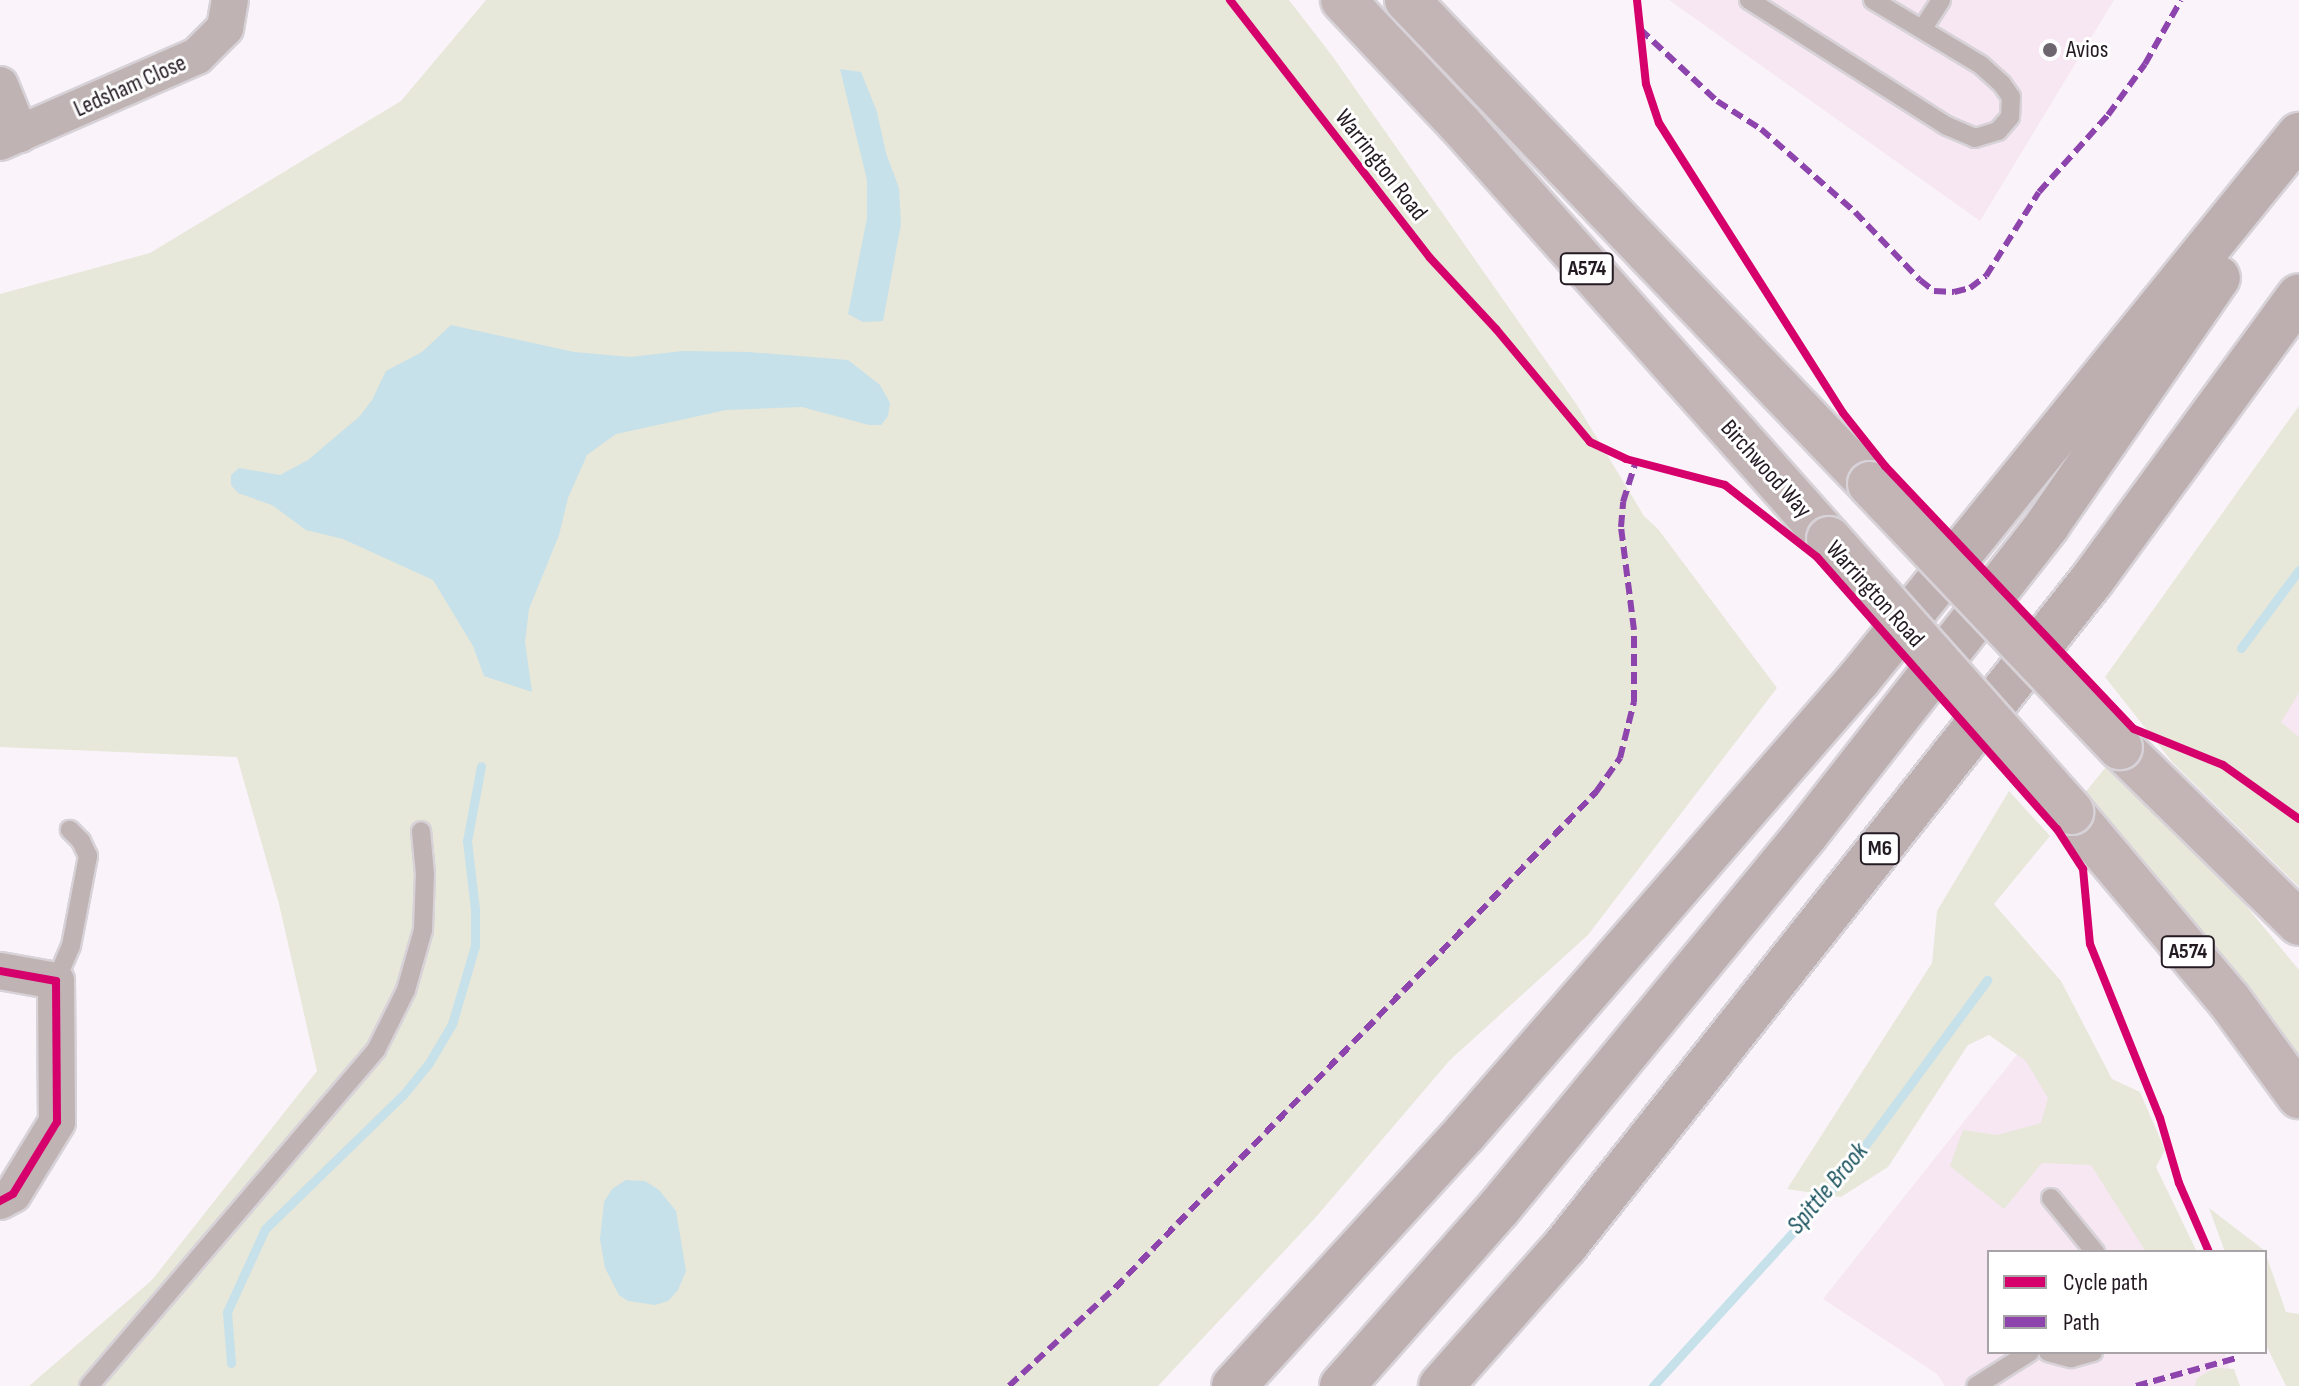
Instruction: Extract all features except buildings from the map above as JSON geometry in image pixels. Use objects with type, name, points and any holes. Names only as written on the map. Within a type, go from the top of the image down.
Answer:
[{"type":"highway","points":[[1234,1386],[1465,1133],[1859,679],[2299,135]]},
{"type":"highway","points":[[1342,1386],[1557,1137],[1807,833],[2019,561],[2299,160]]},
{"type":"highway","name":"M6","points":[[1441,1386],[1565,1246],[2092,580],[2299,296]]},
{"type":"main road","name":"Birchwood Way","points":[[1343,0],[1460,124],[2071,812],[2229,1000],[2299,1096]]},
{"type":"main road","name":"A574","points":[[1407,0],[2120,747],[2299,923]]},
{"type":"street","name":"Ledsham Close","points":[[10,138],[197,56],[225,28],[230,0]]},
{"type":"street","points":[[0,85],[10,138]]},
{"type":"street","points":[[0,971],[56,981],[57,1122],[13,1194],[0,1201]]},
{"type":"lane","points":[[1749,0],[1947,126],[1975,138],[1998,131],[2010,117],[2011,97],[2002,84],[1981,65],[1873,0]]},
{"type":"lane","points":[[1923,28],[1941,0]]},
{"type":"lane","points":[[56,981],[71,946],[88,856],[81,841],[70,830]]},
{"type":"lane","points":[[89,1386],[376,1050],[406,990],[423,930],[425,874],[421,831]]},
{"type":"lane","points":[[2051,1198],[2093,1250]]},
{"type":"lane","points":[[1976,1386],[2027,1354]]},
{"type":"lane","points":[[2056,1354],[2071,1358],[2086,1354]]},
{"type":"shaded area","points":[[486,0],[1289,0],[1333,57],[1577,405],[1644,516],[1658,529],[1777,688],[1588,935],[1450,1060],[1316,1217],[1158,1386],[29,1386],[152,1280],[317,1071],[279,904],[237,757],[0,747],[0,294],[150,253],[401,101]]},
{"type":"shaded area","points":[[1669,0],[2114,0],[1980,221]]},
{"type":"shaded area","points":[[2299,406],[2299,693],[2281,722],[2299,737],[2299,887],[2173,763],[2105,677]]},
{"type":"shaded area","points":[[2299,688],[2299,751],[2269,727]]},
{"type":"shaded area","points":[[2110,762],[2211,863],[2299,970],[2299,1063],[2083,795]]},
{"type":"shaded area","points":[[2009,791],[2050,836],[1994,904],[2061,981],[2112,1079],[2140,1092],[2165,1150],[2156,1167],[2196,1250],[2145,1250],[2091,1165],[2042,1163],[2004,1209],[1950,1166],[1963,1130],[1997,1135],[2041,1123],[2048,1098],[2026,1061],[1989,1035],[1968,1045],[1888,1167],[1841,1197],[1787,1189],[1932,963],[1937,911]]},
{"type":"shaded area","points":[[2031,1037],[2178,1250],[1987,1250],[1987,1354],[2225,1354],[2236,1386],[1945,1386],[1937,1374],[1823,1299]]},
{"type":"shaded area","points":[[2209,1208],[2264,1250],[2224,1250]]},
{"type":"shaded area","points":[[2267,1258],[2286,1312],[2299,1314],[2299,1386],[2286,1386],[2267,1347]]},
{"type":"shaded area","points":[[2216,1368],[2234,1369],[2240,1386],[2195,1386],[2197,1378]]},
{"type":"water","points":[[840,69],[861,72],[877,112],[886,153],[899,188],[901,224],[883,321],[863,322],[848,314],[867,218],[867,180]]},
{"type":"water","points":[[451,325],[574,352],[630,357],[683,351],[748,352],[848,360],[880,385],[890,403],[888,416],[881,425],[869,425],[802,407],[726,410],[616,434],[587,455],[568,498],[559,535],[529,609],[525,642],[532,692],[484,676],[473,646],[433,580],[343,539],[306,530],[272,505],[238,493],[231,485],[231,475],[239,468],[280,475],[308,460],[360,416],[386,371],[422,352]]},
{"type":"water","points":[[626,1180],[645,1181],[659,1190],[676,1211],[686,1271],[678,1290],[668,1301],[655,1305],[628,1301],[619,1295],[605,1268],[600,1239],[604,1202],[612,1189]]},
{"type":"waterway","name":"Spittle Brook","points":[[2241,648],[2299,570]]},
{"type":"waterway","points":[[231,1363],[227,1312],[265,1229],[403,1095],[429,1063],[452,1024],[475,946],[475,909],[467,841],[481,766]]},
{"type":"waterway","name":"Spittle Brook","points":[[1653,1386],[1836,1185],[1987,980]]},
{"type":"marked path","points":[[1640,29],[1717,101],[1761,129],[1855,212],[1920,280],[1934,291],[1954,292],[1970,288],[1986,276],[2039,192],[2108,115],[2145,64],[2181,0]]},
{"type":"marked path","points":[[1009,1386],[1115,1288],[1596,792],[1620,758],[1634,702],[1634,630],[1621,527],[1623,502],[1636,461]]},
{"type":"marked path","points":[[2136,1386],[2236,1358]]},
{"type":"cycle path","name":"Warrington Road","points":[[1230,0],[1430,258],[1496,329],[1590,442],[1626,459],[1725,485],[1817,557],[2057,829],[2083,869],[2090,944],[2160,1118],[2179,1183],[2208,1250]]},
{"type":"cycle path","points":[[1637,0],[1646,84],[1659,123],[1843,413],[1885,466],[2134,729],[2223,765],[2299,819]]},
{"type":"cycle path","points":[[0,971],[56,981],[57,1122],[13,1194],[0,1201]]},
{"type":"place","name":"Avios","points":[[2050,50]]}]
